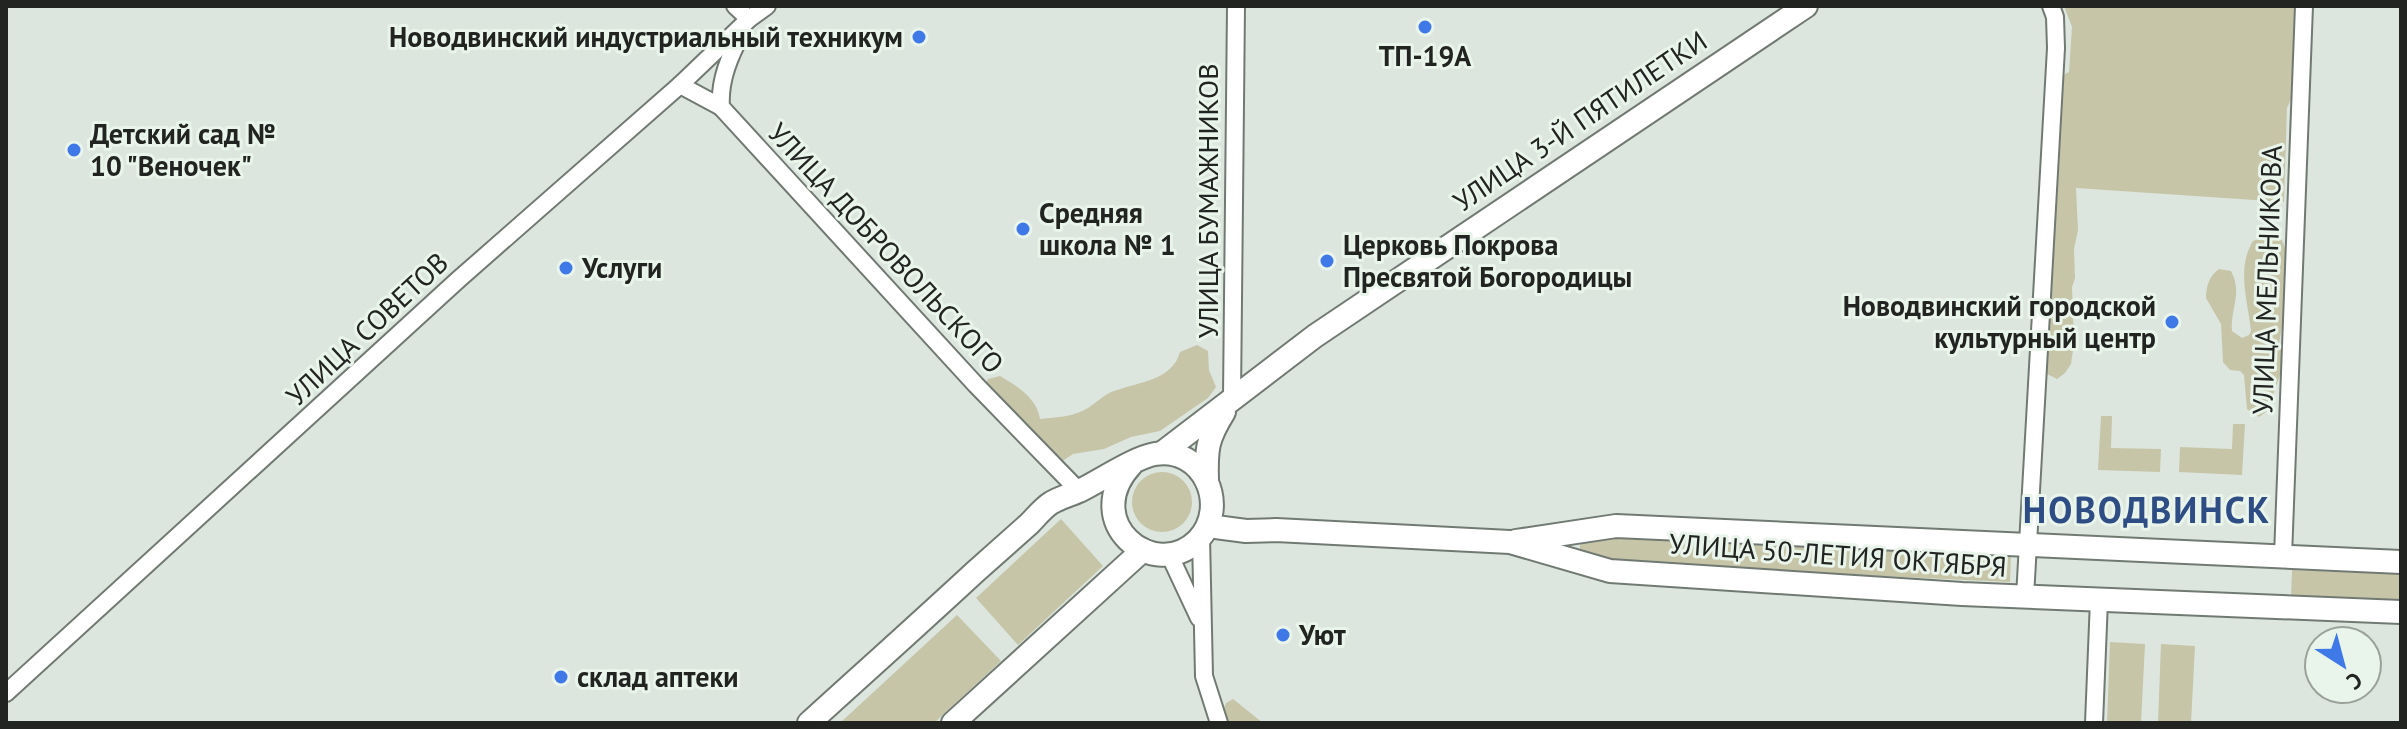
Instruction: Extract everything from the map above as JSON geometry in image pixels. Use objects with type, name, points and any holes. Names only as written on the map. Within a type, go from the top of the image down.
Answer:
[{"type":"main road","name":"УЛИЦА 3-Й ПЯТИЛЕТКИ","points":[[1162,453],[1326,328],[1802,7]]},
{"type":"main road","points":[[1079,491],[1125,537],[1143,550],[1169,554],[1188,548],[1204,531],[1213,503],[1207,481],[1206,446],[1232,397]]},
{"type":"main road","points":[[809,723],[1051,503],[1142,458],[1162,453],[1188,460],[1207,481]]},
{"type":"main road","points":[[1119,530],[1112,499],[1121,476],[1132,464]]},
{"type":"main road","points":[[1213,503],[1246,522],[1276,530]]},
{"type":"main road","name":"УЛИЦА 50-ЛЕТИЯ ОКТЯБРЯ","points":[[1276,530],[1510,542],[1616,526],[2401,562]]},
{"type":"main road","points":[[1204,531],[1276,530]]},
{"type":"main road","name":"УЛИЦА 50-ЛЕТИЯ ОКТЯБРЯ","points":[[1510,542],[1610,571],[2025,597],[2401,612]]},
{"type":"main road","points":[[953,723],[1143,550]]},
{"type":"street","points":[[721,107],[720,89],[730,55],[749,19],[735,6]]},
{"type":"street","name":"УЛИЦА СОВЕТОВ","points":[[6,693],[459,279],[767,6]]},
{"type":"street","name":"УЛИЦА БУМАЖНИКОВ","points":[[1232,397],[1236,6]]},
{"type":"street","points":[[2025,597],[2056,48],[2055,17],[2051,6]]},
{"type":"street","name":"УЛИЦА МЕЛЬНИКОВА","points":[[2283,556],[2304,6]]},
{"type":"street","name":"УЛИЦА ДОБРОВОЛЬСКОГО","points":[[680,85],[721,107],[976,385],[1079,491]]},
{"type":"street","points":[[1204,531],[1204,676],[1219,723]]},
{"type":"street","points":[[1169,554],[1204,627]]},
{"type":"street","points":[[2094,723],[2099,600]]},
{"type":"shaded area","points":[[2064,6],[2296,6],[2291,99],[2287,108],[2284,202],[2076,188],[2078,230],[2072,287],[2074,343],[2071,364],[2057,379],[2047,374],[2044,354],[2062,82],[2069,72],[2072,27]]},
{"type":"shaded area","points":[[2265,237],[2281,239],[2287,259],[2279,343],[2285,359],[2270,409],[2259,417],[2247,409],[2244,375],[2240,371],[2230,370],[2223,362],[2221,324],[2206,298],[2213,275],[2219,269],[2231,271],[2236,287],[2232,331],[2242,338],[2249,335],[2245,263],[2253,241]]},
{"type":"shaded area","points":[[1197,345],[1208,351],[1209,370],[1216,387],[1208,398],[1160,431],[1131,437],[1104,449],[1073,454],[1061,462],[985,385],[988,379],[1000,376],[1031,399],[1040,419],[1065,416],[1088,408],[1111,392],[1162,375],[1176,362],[1180,352]]},
{"type":"shaded area","points":[[2101,416],[2112,416],[2111,448],[2161,449],[2160,472],[2098,470]]},
{"type":"shaded area","points":[[2233,424],[2245,424],[2242,475],[2179,472],[2180,447],[2232,449]]},
{"type":"shaded area","points":[[1162,472],[1184,480],[1192,502],[1184,524],[1162,532],[1140,524],[1132,502],[1140,480]]},
{"type":"shaded area","points":[[1061,519],[1103,566],[1018,645],[976,598]]},
{"type":"shaded area","points":[[1644,536],[2011,555],[2010,582],[1641,565],[1580,553],[1580,541]]},
{"type":"shaded area","points":[[2292,570],[2401,574],[2401,603],[2291,598]]},
{"type":"shaded area","points":[[957,615],[1001,661],[934,723],[840,723]]},
{"type":"shaded area","points":[[2110,642],[2145,644],[2141,723],[2107,723]]},
{"type":"shaded area","points":[[2161,644],[2195,646],[2191,723],[2158,723]]},
{"type":"shaded area","points":[[1233,699],[1263,723],[1225,723],[1223,711],[1226,703]]},
{"type":"place","name":"ТП-19А","points":[[1425,27]]},
{"type":"place","name":"Новодвинский индустриальный техникум","points":[[919,37]]},
{"type":"place","name":"Детский сад № 10 \"Веночек\"","points":[[74,150]]},
{"type":"place","name":"Средняя школа № 1","points":[[1023,229]]},
{"type":"place","name":"Церковь Покрова Пресвятой Богородицы","points":[[1327,261]]},
{"type":"place","name":"Услуги","points":[[566,268]]},
{"type":"place","name":"Новодвинский городской культурный центр","points":[[2172,322]]},
{"type":"place","name":"Уют","points":[[1283,635]]},
{"type":"place","name":"склад аптеки","points":[[561,677]]},
{"type":"district","name":"НОВОДВИНСК","points":[[2147,510]]}]
